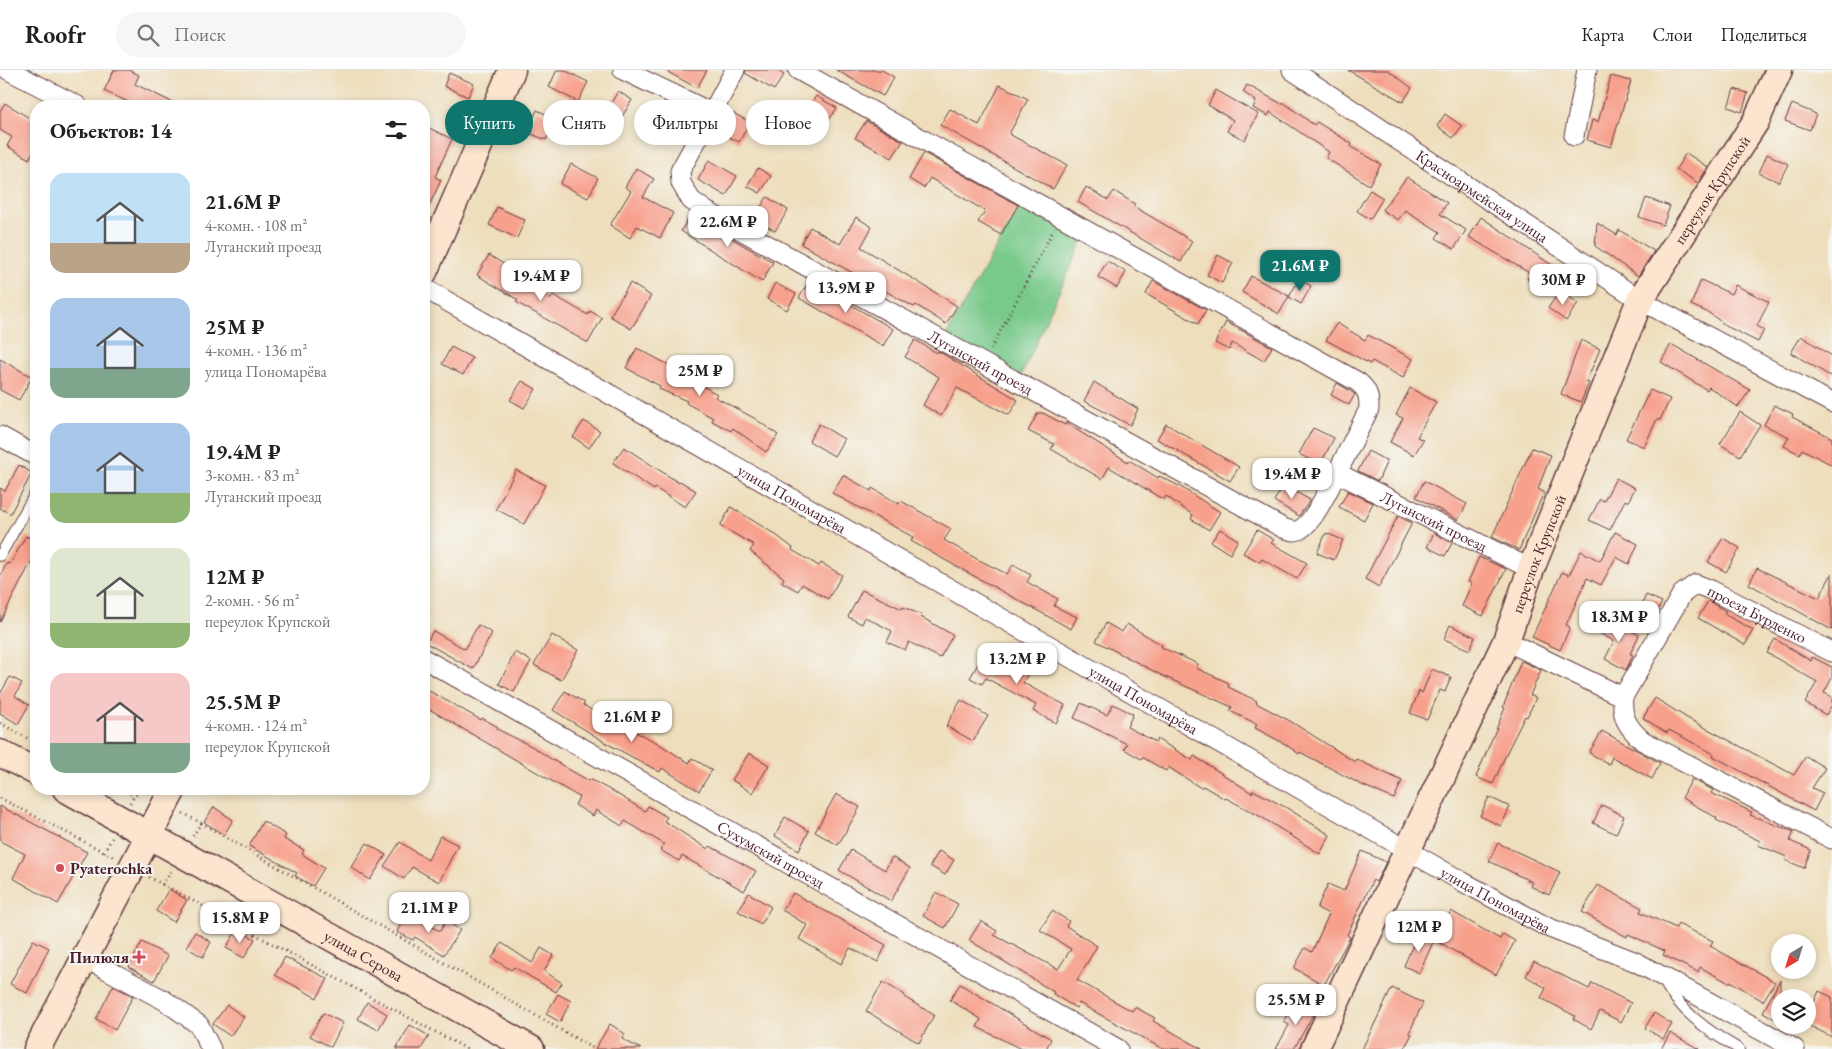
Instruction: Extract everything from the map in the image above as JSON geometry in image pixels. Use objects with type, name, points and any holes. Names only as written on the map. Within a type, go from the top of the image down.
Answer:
[{"type":"street","points":[[8,70],[66,100]]},
{"type":"street","points":[[430,258],[512,70]]},
{"type":"street","points":[[623,70],[685,100]]},
{"type":"street","name":"Луганский проезд","points":[[719,100],[735,70]]},
{"type":"street","name":"Луганский проезд","points":[[694,145],[680,171],[681,183],[691,200],[706,210],[1283,528],[1294,531],[1304,528],[1310,521],[1337,473],[1370,409],[1366,388],[798,70]]},
{"type":"street","name":"Красноармейская улица","points":[[1292,70],[1640,300],[1832,403]]},
{"type":"street","points":[[1574,136],[1587,70]]},
{"type":"street","name":"переулок Крупской","points":[[1314,1049],[1506,641],[1531,569],[1640,300],[1756,121],[1779,70]]},
{"type":"street","name":"улица Пономарёва","points":[[430,291],[1547,927],[1636,962],[1795,1049]]},
{"type":"street","points":[[0,436],[30,453]]},
{"type":"street","name":"Луганский проезд","points":[[1337,473],[1531,569]]},
{"type":"street","name":"проезд Бурденко","points":[[1623,697],[1682,594],[1696,584],[1712,590],[1832,652]]},
{"type":"street","points":[[1506,641],[1623,697],[1622,710],[1629,729],[1643,740],[1832,839]]},
{"type":"street","name":"Сухумский проезд","points":[[430,662],[1118,1049]]},
{"type":"street","points":[[0,753],[30,769]]},
{"type":"street","name":"улица Серова","points":[[77,795],[531,1049]]},
{"type":"street","points":[[37,1049],[148,833],[170,795]]},
{"type":"street","points":[[85,958],[164,1000],[199,1024],[211,1049]]},
{"type":"lane","points":[[0,556],[30,503]]},
{"type":"lane","points":[[1661,975],[1669,992],[1684,1010],[1722,1040],[1739,1049]]},
{"type":"path","points":[[984,363],[1060,216]]},
{"type":"path","points":[[0,723],[30,740]]},
{"type":"path","points":[[0,798],[104,852]]},
{"type":"path","points":[[201,823],[594,1049]]},
{"type":"path","points":[[162,885],[467,1049]]},
{"type":"green space","points":[[1021,204],[1084,237],[1020,378],[945,337]]},
{"type":"building","points":[[114,70],[129,70],[139,75],[135,84],[168,100],[124,100],[104,91]]},
{"type":"building","points":[[557,70],[564,70],[588,82],[579,100],[574,100],[549,87]]},
{"type":"building","points":[[664,70],[707,70],[697,88]]},
{"type":"building","points":[[746,70],[776,70],[784,75],[774,90],[745,73]]},
{"type":"building","points":[[836,70],[882,70],[894,77],[883,96]]},
{"type":"building","points":[[1348,70],[1388,70],[1412,88],[1403,102]]},
{"type":"building","points":[[449,73],[474,84],[468,97],[444,86]]},
{"type":"building","points":[[1611,76],[1631,81],[1611,147],[1587,140],[1592,120],[1598,122]]},
{"type":"building","points":[[1000,85],[1028,99],[1009,134],[1067,165],[1053,189],[940,125],[950,109],[979,125]]},
{"type":"building","points":[[1247,85],[1282,104],[1283,102],[1314,125],[1317,122],[1352,144],[1351,147],[1381,164],[1369,185],[1326,158],[1329,152],[1270,112],[1268,116],[1253,108],[1256,101],[1243,92]]},
{"type":"building","points":[[1734,89],[1748,93],[1742,112],[1728,107]]},
{"type":"building","points":[[1216,90],[1258,114],[1245,140],[1227,131],[1233,120],[1208,105]]},
{"type":"building","points":[[618,91],[632,100],[624,113],[624,100],[613,100]]},
{"type":"building","points":[[816,96],[823,100],[814,100]]},
{"type":"building","points":[[5,103],[30,118],[29,159],[7,146],[12,137],[0,130],[0,111]]},
{"type":"building","points":[[829,103],[837,108],[829,120]]},
{"type":"building","points":[[1792,104],[1816,114],[1810,130],[1785,121]]},
{"type":"building","points":[[537,110],[543,113],[543,139],[533,135],[533,119]]},
{"type":"building","points":[[1445,114],[1462,126],[1453,138],[1437,126]]},
{"type":"building","points":[[736,115],[746,120],[746,129],[739,142],[736,140]]},
{"type":"building","points":[[866,121],[903,141],[892,158],[855,138]]},
{"type":"building","points":[[430,128],[445,136],[445,145],[449,145],[435,177],[441,180],[430,204]]},
{"type":"building","points":[[924,153],[1018,205],[1001,235],[978,222],[985,211],[930,178],[924,188],[909,179]]},
{"type":"building","points":[[1686,153],[1708,167],[1698,183],[1676,169]]},
{"type":"building","points":[[1767,154],[1788,164],[1779,182],[1759,173]]},
{"type":"building","points":[[709,160],[737,176],[726,196],[698,180]]},
{"type":"building","points":[[571,164],[598,178],[588,198],[560,184]]},
{"type":"building","points":[[636,168],[654,179],[643,197],[673,213],[660,238],[637,226],[630,238],[610,225],[631,191],[625,187]]},
{"type":"building","points":[[758,168],[771,176],[760,193],[747,186]]},
{"type":"building","points":[[1407,177],[1447,203],[1440,214],[1466,230],[1454,249],[1436,238],[1440,232],[1405,210],[1398,220],[1382,210]]},
{"type":"building","points":[[1086,187],[1108,200],[1114,191],[1135,204],[1133,206],[1192,241],[1181,262],[1078,202]]},
{"type":"building","points":[[1370,190],[1383,198],[1370,219],[1357,211]]},
{"type":"building","points":[[767,197],[788,210],[775,231],[754,218]]},
{"type":"building","points":[[1646,198],[1670,206],[1663,225],[1639,217]]},
{"type":"building","points":[[497,207],[525,220],[517,238],[489,225]]},
{"type":"building","points":[[690,215],[773,262],[762,282],[681,231]]},
{"type":"building","points":[[856,217],[872,227],[861,247],[957,306],[946,324],[916,305],[914,307],[801,244],[810,227],[840,244]]},
{"type":"building","points":[[1481,217],[1559,270],[1543,291],[1527,279],[1531,274],[1469,237]]},
{"type":"building","points":[[1597,223],[1617,235],[1619,230],[1654,251],[1638,276],[1595,246]]},
{"type":"building","points":[[489,255],[510,268],[506,274],[551,299],[553,295],[588,315],[590,311],[602,318],[588,343],[516,302],[518,300],[477,275]]},
{"type":"building","points":[[1218,255],[1233,263],[1222,283],[1207,275]]},
{"type":"building","points":[[1107,261],[1126,272],[1117,288],[1098,277]]},
{"type":"building","points":[[1251,276],[1289,296],[1279,314],[1242,292]]},
{"type":"building","points":[[1299,279],[1311,286],[1301,304],[1289,297]]},
{"type":"building","points":[[1701,280],[1731,294],[1735,285],[1769,302],[1757,326],[1764,330],[1758,342],[1728,327],[1709,313],[1691,305]]},
{"type":"building","points":[[809,281],[893,329],[883,346],[799,298]]},
{"type":"building","points":[[1153,281],[1206,310],[1198,324],[1146,294]]},
{"type":"building","points":[[630,283],[651,296],[631,329],[610,316]]},
{"type":"building","points":[[775,283],[796,294],[787,310],[767,299]]},
{"type":"building","points":[[1560,291],[1578,303],[1566,321],[1548,308]]},
{"type":"building","points":[[1226,322],[1272,347],[1264,361],[1232,343],[1229,350],[1215,343]]},
{"type":"building","points":[[1337,323],[1365,340],[1368,335],[1413,359],[1403,378],[1372,361],[1370,364],[1326,340]]},
{"type":"building","points":[[1801,336],[1832,356],[1832,377],[1791,353]]},
{"type":"building","points":[[915,340],[937,353],[938,351],[1018,400],[1009,415],[957,388],[941,416],[923,405],[939,377],[905,357]]},
{"type":"building","points":[[1581,340],[1600,349],[1586,382],[1589,383],[1581,402],[1561,394]]},
{"type":"building","points":[[1671,344],[1750,390],[1738,407],[1709,387],[1707,390],[1661,362]]},
{"type":"building","points":[[451,347],[472,358],[463,375],[442,364]]},
{"type":"building","points":[[637,348],[669,365],[672,359],[694,369],[690,379],[717,394],[715,397],[754,418],[778,435],[766,452],[733,428],[731,431],[712,421],[713,418],[686,403],[687,401],[659,389],[660,386],[626,368]]},
{"type":"building","points":[[0,359],[30,376],[30,381],[19,400],[0,390]]},
{"type":"building","points":[[522,381],[536,389],[524,408],[510,400]]},
{"type":"building","points":[[1094,382],[1138,409],[1130,425],[1084,401]]},
{"type":"building","points":[[1337,383],[1355,394],[1349,405],[1331,395]]},
{"type":"building","points":[[1410,388],[1436,402],[1417,437],[1423,440],[1414,455],[1390,442],[1403,418],[1396,415]]},
{"type":"building","points":[[1650,390],[1670,399],[1660,420],[1657,419],[1644,447],[1626,439]]},
{"type":"building","points":[[1774,405],[1793,414],[1792,417],[1832,438],[1832,465],[1802,449],[1800,454],[1784,446],[1789,437],[1764,425]]},
{"type":"building","points":[[1740,412],[1760,425],[1740,456],[1720,444]]},
{"type":"building","points":[[1038,413],[1043,413],[1065,425],[1066,423],[1128,462],[1129,460],[1158,478],[1159,476],[1179,486],[1220,512],[1209,530],[1191,519],[1193,515],[1166,496],[1164,500],[1109,467],[1102,479],[1051,449],[1054,444],[1028,431]]},
{"type":"building","points":[[584,421],[600,431],[589,448],[573,437]]},
{"type":"building","points":[[819,424],[844,439],[834,456],[809,441]]},
{"type":"building","points":[[1166,424],[1239,467],[1230,481],[1157,439]]},
{"type":"building","points":[[1313,428],[1334,438],[1320,465],[1299,454]]},
{"type":"building","points":[[624,447],[679,483],[680,481],[696,491],[685,507],[655,488],[654,490],[613,463]]},
{"type":"building","points":[[1532,448],[1551,455],[1538,489],[1544,492],[1519,550],[1492,537]]},
{"type":"building","points":[[1368,451],[1387,461],[1378,481],[1358,471]]},
{"type":"building","points":[[19,465],[30,472],[30,477],[10,514],[0,508],[0,488],[5,491]]},
{"type":"building","points":[[516,470],[545,485],[524,524],[496,509]]},
{"type":"building","points":[[843,475],[871,491],[872,488],[899,504],[901,501],[951,529],[944,540],[977,559],[1007,574],[1013,565],[1031,575],[1027,582],[1058,599],[1054,606],[1077,617],[1071,629],[911,541],[913,537],[832,493]]},
{"type":"building","points":[[1616,478],[1635,488],[1628,502],[1625,500],[1610,530],[1589,520],[1600,499],[1604,501]]},
{"type":"building","points":[[1424,481],[1467,504],[1458,520],[1416,497]]},
{"type":"building","points":[[1284,485],[1310,500],[1299,516],[1274,501]]},
{"type":"building","points":[[1348,491],[1373,503],[1364,520],[1339,507]]},
{"type":"building","points":[[731,507],[776,535],[793,548],[792,550],[819,566],[821,563],[842,575],[828,599],[802,584],[798,591],[782,582],[784,578],[750,551],[754,545],[720,526]]},
{"type":"building","points":[[1398,516],[1412,523],[1379,587],[1365,579]]},
{"type":"building","points":[[1220,529],[1238,540],[1230,554],[1211,542]]},
{"type":"building","points":[[1257,530],[1274,540],[1271,543],[1307,563],[1297,579],[1262,559],[1260,562],[1243,553]]},
{"type":"building","points":[[1615,532],[1638,544],[1629,564],[1616,557],[1601,585],[1587,578],[1566,625],[1570,627],[1560,650],[1532,637],[1562,572],[1569,575],[1581,551],[1600,561]]},
{"type":"building","points":[[1326,533],[1343,540],[1334,560],[1317,553]]},
{"type":"building","points":[[1434,533],[1452,543],[1445,556],[1427,547]]},
{"type":"building","points":[[26,536],[30,538],[30,564],[0,622],[0,576],[7,563],[10,564]]},
{"type":"building","points":[[1723,538],[1740,548],[1726,572],[1708,562]]},
{"type":"building","points":[[1479,557],[1506,569],[1483,616],[1462,606],[1472,583],[1468,582]]},
{"type":"building","points":[[1757,568],[1819,598],[1832,573],[1832,630],[1749,584]]},
{"type":"building","points":[[862,590],[902,609],[903,607],[922,615],[921,617],[953,635],[940,658],[909,642],[905,650],[887,642],[892,631],[865,617],[862,624],[848,617]]},
{"type":"building","points":[[1646,595],[1662,602],[1654,620],[1638,614]]},
{"type":"building","points":[[1708,601],[1726,611],[1724,614],[1753,630],[1745,645],[1698,618]]},
{"type":"building","points":[[1607,618],[1639,635],[1630,654],[1633,655],[1626,670],[1605,659],[1614,641],[1599,633]]},
{"type":"building","points":[[1106,623],[1122,632],[1127,624],[1162,645],[1161,647],[1198,664],[1196,668],[1229,683],[1228,687],[1257,701],[1256,703],[1290,721],[1355,762],[1356,759],[1402,781],[1394,799],[1362,785],[1300,752],[1299,754],[1255,728],[1257,724],[1230,711],[1232,707],[1163,676],[1096,641]]},
{"type":"building","points":[[478,625],[492,633],[473,669],[430,645],[430,636],[433,631],[465,649]]},
{"type":"building","points":[[1450,625],[1475,637],[1470,650],[1444,639]]},
{"type":"building","points":[[552,635],[578,650],[561,680],[534,665]]},
{"type":"building","points":[[1775,639],[1811,661],[1812,657],[1832,667],[1832,678],[1824,693],[1832,697],[1832,705],[1826,715],[1805,703],[1817,682],[1767,653]]},
{"type":"building","points":[[515,652],[531,661],[514,692],[499,684]]},
{"type":"building","points":[[984,653],[1013,669],[1017,662],[1030,670],[1023,683],[1065,705],[1056,723],[1033,711],[1036,705],[986,678],[982,684],[970,678]]},
{"type":"building","points":[[1521,661],[1541,670],[1530,695],[1536,698],[1508,750],[1493,784],[1476,777],[1505,708],[1503,707]]},
{"type":"building","points":[[1432,669],[1451,677],[1445,692],[1440,690],[1427,720],[1410,713],[1419,691],[1422,693]]},
{"type":"building","points":[[10,677],[22,683],[15,696],[29,705],[18,724],[0,713],[0,694]]},
{"type":"building","points":[[430,691],[481,720],[482,718],[498,727],[497,729],[533,747],[589,781],[590,779],[645,811],[648,806],[667,817],[664,821],[708,849],[710,846],[756,871],[744,891],[682,856],[679,861],[660,850],[664,844],[625,821],[622,826],[596,810],[593,816],[575,805],[579,797],[430,710]]},
{"type":"building","points":[[565,691],[585,703],[583,705],[627,731],[629,729],[656,742],[689,763],[692,758],[712,770],[699,791],[662,768],[660,772],[608,744],[553,710]]},
{"type":"building","points":[[1655,698],[1687,718],[1794,775],[1806,756],[1825,768],[1812,788],[1823,793],[1814,811],[1713,756],[1714,754],[1669,730],[1667,733],[1643,718]]},
{"type":"building","points":[[961,700],[988,716],[973,741],[946,726]]},
{"type":"building","points":[[1081,703],[1107,715],[1113,704],[1133,714],[1127,727],[1156,742],[1157,739],[1192,760],[1194,756],[1252,793],[1253,790],[1287,808],[1330,835],[1320,854],[1263,818],[1203,786],[1201,788],[1168,767],[1166,771],[1142,757],[1141,759],[1124,749],[1127,744],[1074,718]]},
{"type":"building","points":[[1602,731],[1660,763],[1652,779],[1612,757],[1609,764],[1589,753]]},
{"type":"building","points":[[749,753],[769,765],[752,793],[732,780]]},
{"type":"building","points":[[1692,779],[1713,790],[1711,793],[1752,812],[1750,815],[1794,832],[1790,841],[1811,850],[1804,868],[1785,860],[1787,857],[1758,845],[1760,841],[1716,820],[1717,818],[1682,798]]},
{"type":"building","points":[[836,794],[860,807],[838,845],[815,832]]},
{"type":"building","points":[[1489,797],[1510,807],[1501,826],[1480,816]]},
{"type":"building","points":[[1602,805],[1624,816],[1616,834],[1593,823]]},
{"type":"building","points":[[0,806],[87,852],[58,904],[13,878],[25,854],[0,841]]},
{"type":"building","points":[[214,807],[233,820],[224,835],[204,822]]},
{"type":"building","points":[[785,817],[809,831],[799,850],[775,836]]},
{"type":"building","points":[[263,821],[286,835],[284,839],[304,850],[302,854],[324,868],[313,886],[295,876],[297,873],[249,846]]},
{"type":"building","points":[[440,836],[458,845],[439,882],[412,867],[404,879],[384,866],[400,842],[428,860]]},
{"type":"building","points":[[367,843],[386,855],[370,880],[351,867]]},
{"type":"building","points":[[1498,843],[1560,872],[1549,895],[1530,886],[1532,882],[1489,861]]},
{"type":"building","points":[[851,850],[885,870],[892,857],[910,868],[891,901],[839,870]]},
{"type":"building","points":[[939,851],[954,860],[945,875],[930,866]]},
{"type":"building","points":[[1362,851],[1386,862],[1376,882],[1373,880],[1347,935],[1350,937],[1324,985],[1294,968],[1305,948],[1312,952],[1329,914],[1317,908],[1328,884],[1344,891]]},
{"type":"building","points":[[1598,885],[1642,908],[1640,912],[1676,928],[1678,924],[1713,941],[1710,946],[1775,982],[1763,1001],[1730,981],[1729,983],[1700,967],[1698,972],[1663,955],[1665,951],[1628,934],[1627,937],[1582,912]]},
{"type":"building","points":[[169,889],[187,900],[174,922],[156,911]]},
{"type":"building","points":[[936,892],[958,904],[945,928],[923,916]]},
{"type":"building","points":[[749,893],[771,907],[761,924],[738,911]]},
{"type":"building","points":[[793,893],[886,945],[878,962],[850,948],[841,964],[799,939],[807,925],[782,910]]},
{"type":"building","points":[[1052,911],[1069,921],[1066,926],[1097,946],[1077,980],[1132,1011],[1135,1007],[1155,1018],[1153,1021],[1202,1049],[1163,1049],[1079,1003],[1076,1008],[1053,994],[1054,992],[969,940],[981,921],[997,931],[994,935],[1058,969],[1071,949],[1040,930]]},
{"type":"building","points":[[1451,911],[1500,939],[1503,934],[1515,941],[1496,975],[1435,940]]},
{"type":"building","points":[[406,914],[440,931],[446,921],[460,930],[444,955],[415,937],[413,940],[397,932]]},
{"type":"building","points":[[237,929],[255,939],[244,958],[226,948]]},
{"type":"building","points":[[195,932],[211,942],[203,957],[186,947]]},
{"type":"building","points":[[1418,933],[1434,940],[1419,973],[1404,966]]},
{"type":"building","points":[[33,940],[49,948],[27,993],[10,984]]},
{"type":"building","points":[[142,942],[168,956],[154,981],[129,967]]},
{"type":"building","points":[[502,943],[532,963],[541,948],[553,955],[544,971],[562,983],[556,992],[514,967],[511,970],[492,958]]},
{"type":"building","points":[[285,957],[328,979],[317,998],[275,975]]},
{"type":"building","points":[[1534,961],[1589,989],[1592,983],[1631,1003],[1621,1022],[1600,1011],[1591,1029],[1573,1019],[1575,1016],[1541,998],[1546,988],[1526,976]]},
{"type":"building","points":[[1780,980],[1780,989],[1775,989]]},
{"type":"building","points":[[883,982],[934,1015],[919,1043],[866,1011]]},
{"type":"building","points":[[960,984],[1051,1039],[1046,1049],[1021,1049],[977,1027],[981,1019],[950,1000]]},
{"type":"building","points":[[113,986],[133,996],[115,1030],[96,1019]]},
{"type":"building","points":[[1392,988],[1423,1003],[1409,1033],[1412,1034],[1404,1049],[1362,1049]]},
{"type":"building","points":[[1819,991],[1832,997],[1832,1037],[1816,1029],[1816,998]]},
{"type":"building","points":[[558,994],[571,1001],[560,1022],[546,1014]]},
{"type":"building","points":[[1771,997],[1771,1017],[1763,1012]]},
{"type":"building","points":[[1297,1001],[1315,1011],[1294,1049],[1276,1049],[1289,1025],[1284,1022]]},
{"type":"building","points":[[367,1002],[387,1014],[378,1030],[358,1019]]},
{"type":"building","points":[[227,1005],[244,1017],[230,1036],[213,1024]]},
{"type":"building","points":[[323,1013],[343,1023],[331,1047],[310,1036]]},
{"type":"building","points":[[1654,1013],[1672,1024],[1663,1039],[1645,1028]]},
{"type":"building","points":[[610,1024],[625,1034],[622,1039],[641,1049],[595,1049]]},
{"type":"building","points":[[410,1025],[429,1036],[421,1049],[396,1049]]},
{"type":"building","points":[[1670,1033],[1699,1049],[1661,1049]]},
{"type":"place","name":"Pyaterochka","points":[[60,868]]},
{"type":"place","name":"Пилюля","points":[[139,957]]}]
